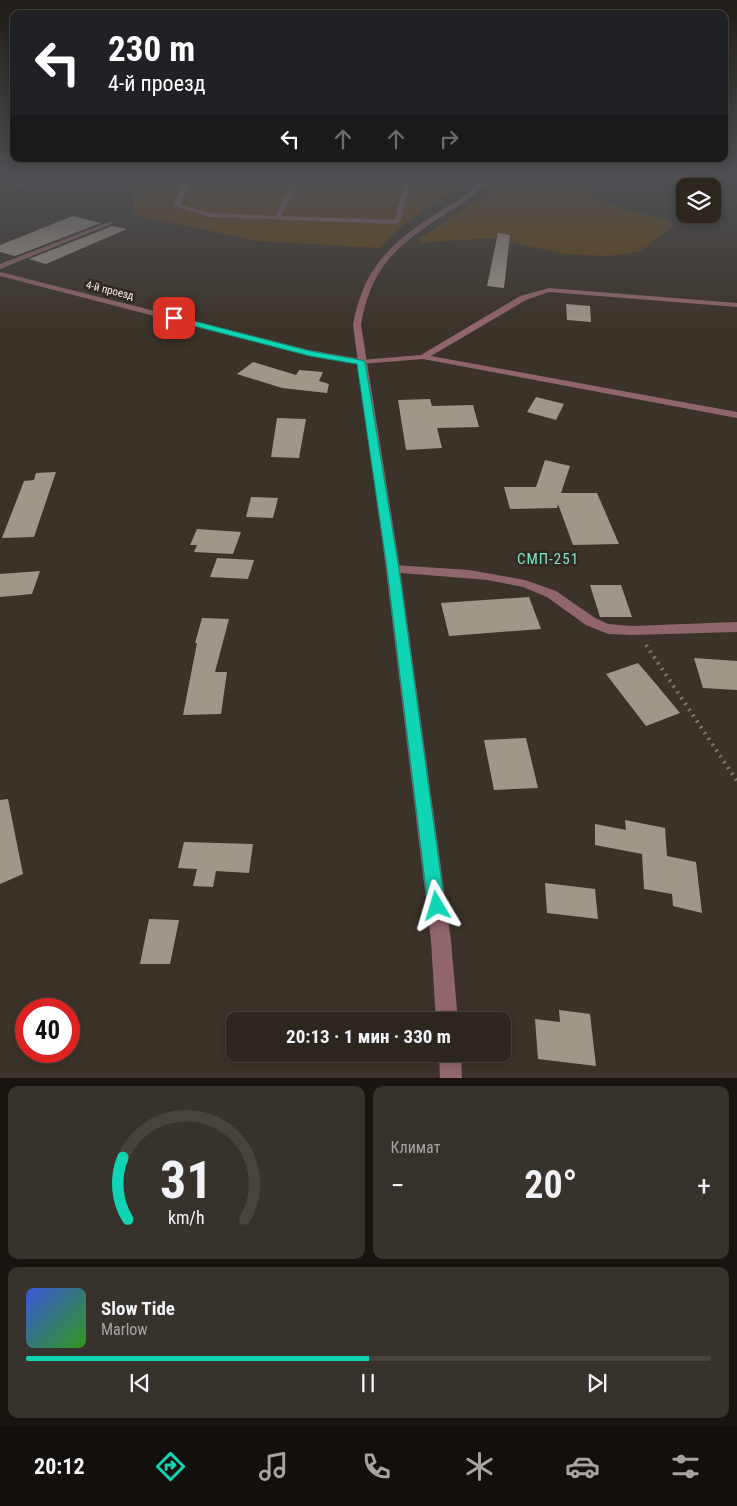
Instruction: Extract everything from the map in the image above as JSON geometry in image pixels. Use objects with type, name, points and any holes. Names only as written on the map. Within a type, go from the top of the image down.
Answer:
[{"type":"street","points":[[0,267],[95,229]]},
{"type":"street","points":[[418,229],[402,240],[384,259],[372,279],[359,310],[357,324],[361,362],[393,569],[441,941],[446,1012]]},
{"type":"street","name":"4-й проезд","points":[[0,274],[310,353],[361,362]]},
{"type":"street","points":[[450,1062],[451,1078]]},
{"type":"lane","points":[[423,357],[523,298],[549,290],[737,305]]},
{"type":"lane","points":[[361,362],[423,357],[737,415]]},
{"type":"lane","points":[[393,569],[476,575],[518,582],[560,598],[589,620],[608,628],[636,630],[737,627]]},
{"type":"path","points":[[636,630],[737,781]]},
{"type":"shaded area","points":[[202,229],[399,229],[380,248],[257,241]]},
{"type":"shaded area","points":[[433,229],[669,229],[641,251],[608,256],[563,254],[491,238],[419,243],[420,238]]},
{"type":"building","points":[[40,229],[85,229],[15,256],[0,252],[0,245]]},
{"type":"building","points":[[104,229],[126,229],[46,264],[29,259]]},
{"type":"building","points":[[498,233],[510,235],[504,288],[487,286]]},
{"type":"building","points":[[566,304],[590,306],[591,322],[567,320]]},
{"type":"building","points":[[253,362],[296,375],[299,370],[323,372],[319,381],[329,384],[327,393],[282,388],[237,374]]},
{"type":"building","points":[[536,397],[564,404],[556,420],[527,412]]},
{"type":"building","points":[[430,399],[432,406],[473,405],[479,427],[437,428],[442,448],[406,450],[398,400]]},
{"type":"building","points":[[277,418],[306,419],[299,458],[271,457]]},
{"type":"building","points":[[545,460],[570,466],[561,493],[597,493],[619,544],[573,545],[558,504],[557,508],[510,509],[504,487],[536,487]]},
{"type":"building","points":[[56,472],[34,537],[2,538],[24,481],[34,480],[36,473]]},
{"type":"building","points":[[251,497],[278,498],[273,518],[246,517]]},
{"type":"building","points":[[197,529],[241,532],[233,554],[194,552],[197,545],[190,545]]},
{"type":"building","points":[[217,558],[254,560],[248,579],[210,577]]},
{"type":"building","points":[[40,571],[32,594],[0,597],[0,574]]},
{"type":"building","points":[[590,585],[621,585],[632,617],[600,617]]},
{"type":"building","points":[[529,597],[541,629],[449,636],[441,603]]},
{"type":"building","points":[[202,618],[229,619],[215,672],[227,672],[221,714],[183,715],[197,643],[195,643]]},
{"type":"building","points":[[694,658],[737,661],[737,690],[703,688]]},
{"type":"building","points":[[638,663],[680,713],[646,726],[606,674]]},
{"type":"building","points":[[526,738],[538,788],[494,790],[484,740]]},
{"type":"building","points":[[8,799],[23,874],[0,884],[0,800]]},
{"type":"building","points":[[625,820],[665,828],[667,856],[696,862],[702,913],[673,906],[672,894],[644,889],[642,854],[595,845],[595,824],[626,830]]},
{"type":"building","points":[[184,842],[253,844],[249,873],[216,871],[213,887],[193,886],[197,869],[178,868]]},
{"type":"building","points":[[545,883],[595,889],[598,919],[547,913]]},
{"type":"building","points":[[149,919],[179,920],[170,964],[140,964]]},
{"type":"building","points":[[559,1010],[590,1014],[596,1066],[538,1059],[535,1019],[560,1022]]},
{"type":"district","name":"СМП-251","points":[[548,559]]},
{"type":"route","points":[[174,318],[310,353],[361,362],[393,569],[437,906]]}]
